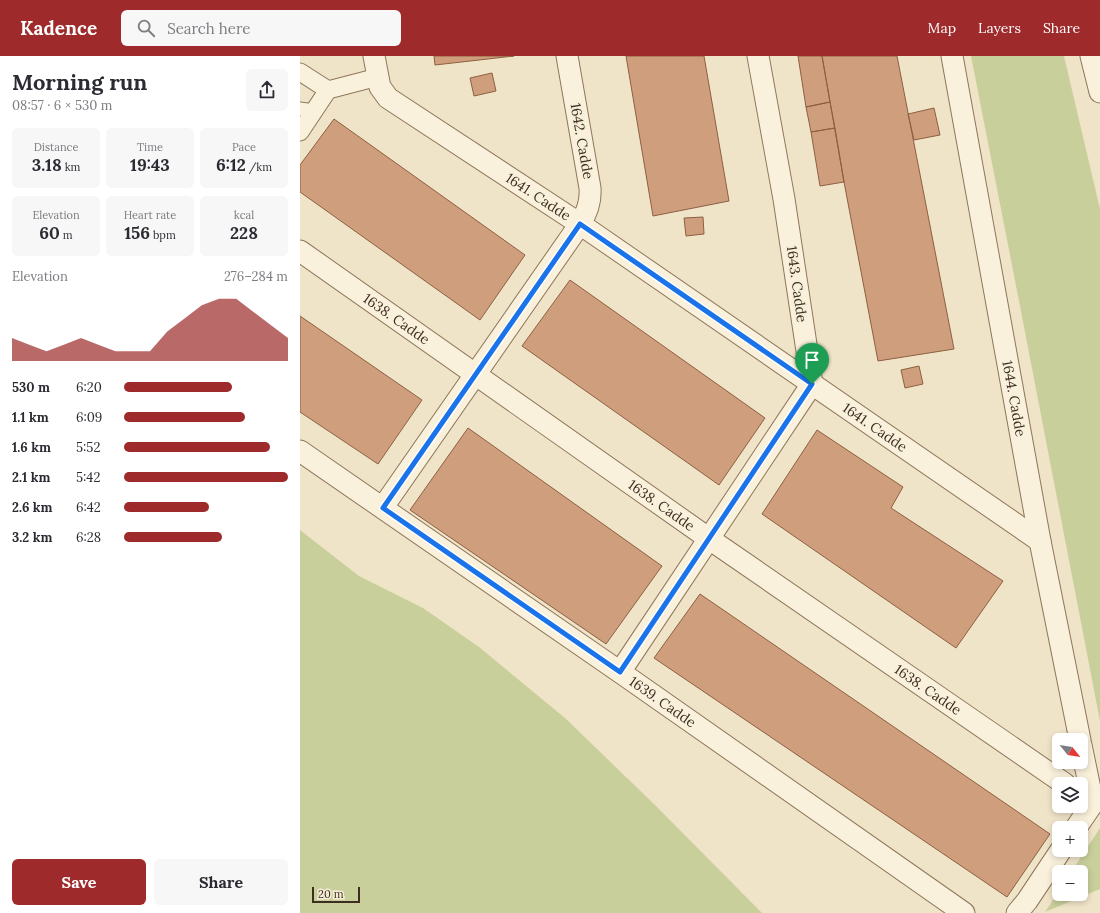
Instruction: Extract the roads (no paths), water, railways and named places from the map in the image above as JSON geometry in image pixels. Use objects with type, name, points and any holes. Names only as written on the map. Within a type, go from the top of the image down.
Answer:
[{"type":"street","name":"1641. Cadde","points":[[374,56],[380,87],[388,98],[580,224],[1040,541]]},
{"type":"street","name":"1642. Cadde","points":[[383,508],[580,224],[586,213],[591,196],[567,56]]},
{"type":"street","name":"1643. Cadde","points":[[758,56],[784,199],[812,384]]},
{"type":"street","name":"1644. Cadde","points":[[952,56],[1040,541],[1079,733]]},
{"type":"street","points":[[1091,56],[1100,92]]},
{"type":"street","points":[[300,72],[328,90]]},
{"type":"street","points":[[300,132],[307,110],[328,90],[378,77]]},
{"type":"street","name":"1638. Cadde","points":[[300,251],[708,538],[1055,777]]},
{"type":"street","points":[[620,672],[812,384]]},
{"type":"street","name":"1639. Cadde","points":[[300,451],[620,672],[964,913]]},
{"type":"street","points":[[1017,913],[1027,901],[1056,857]]}]
